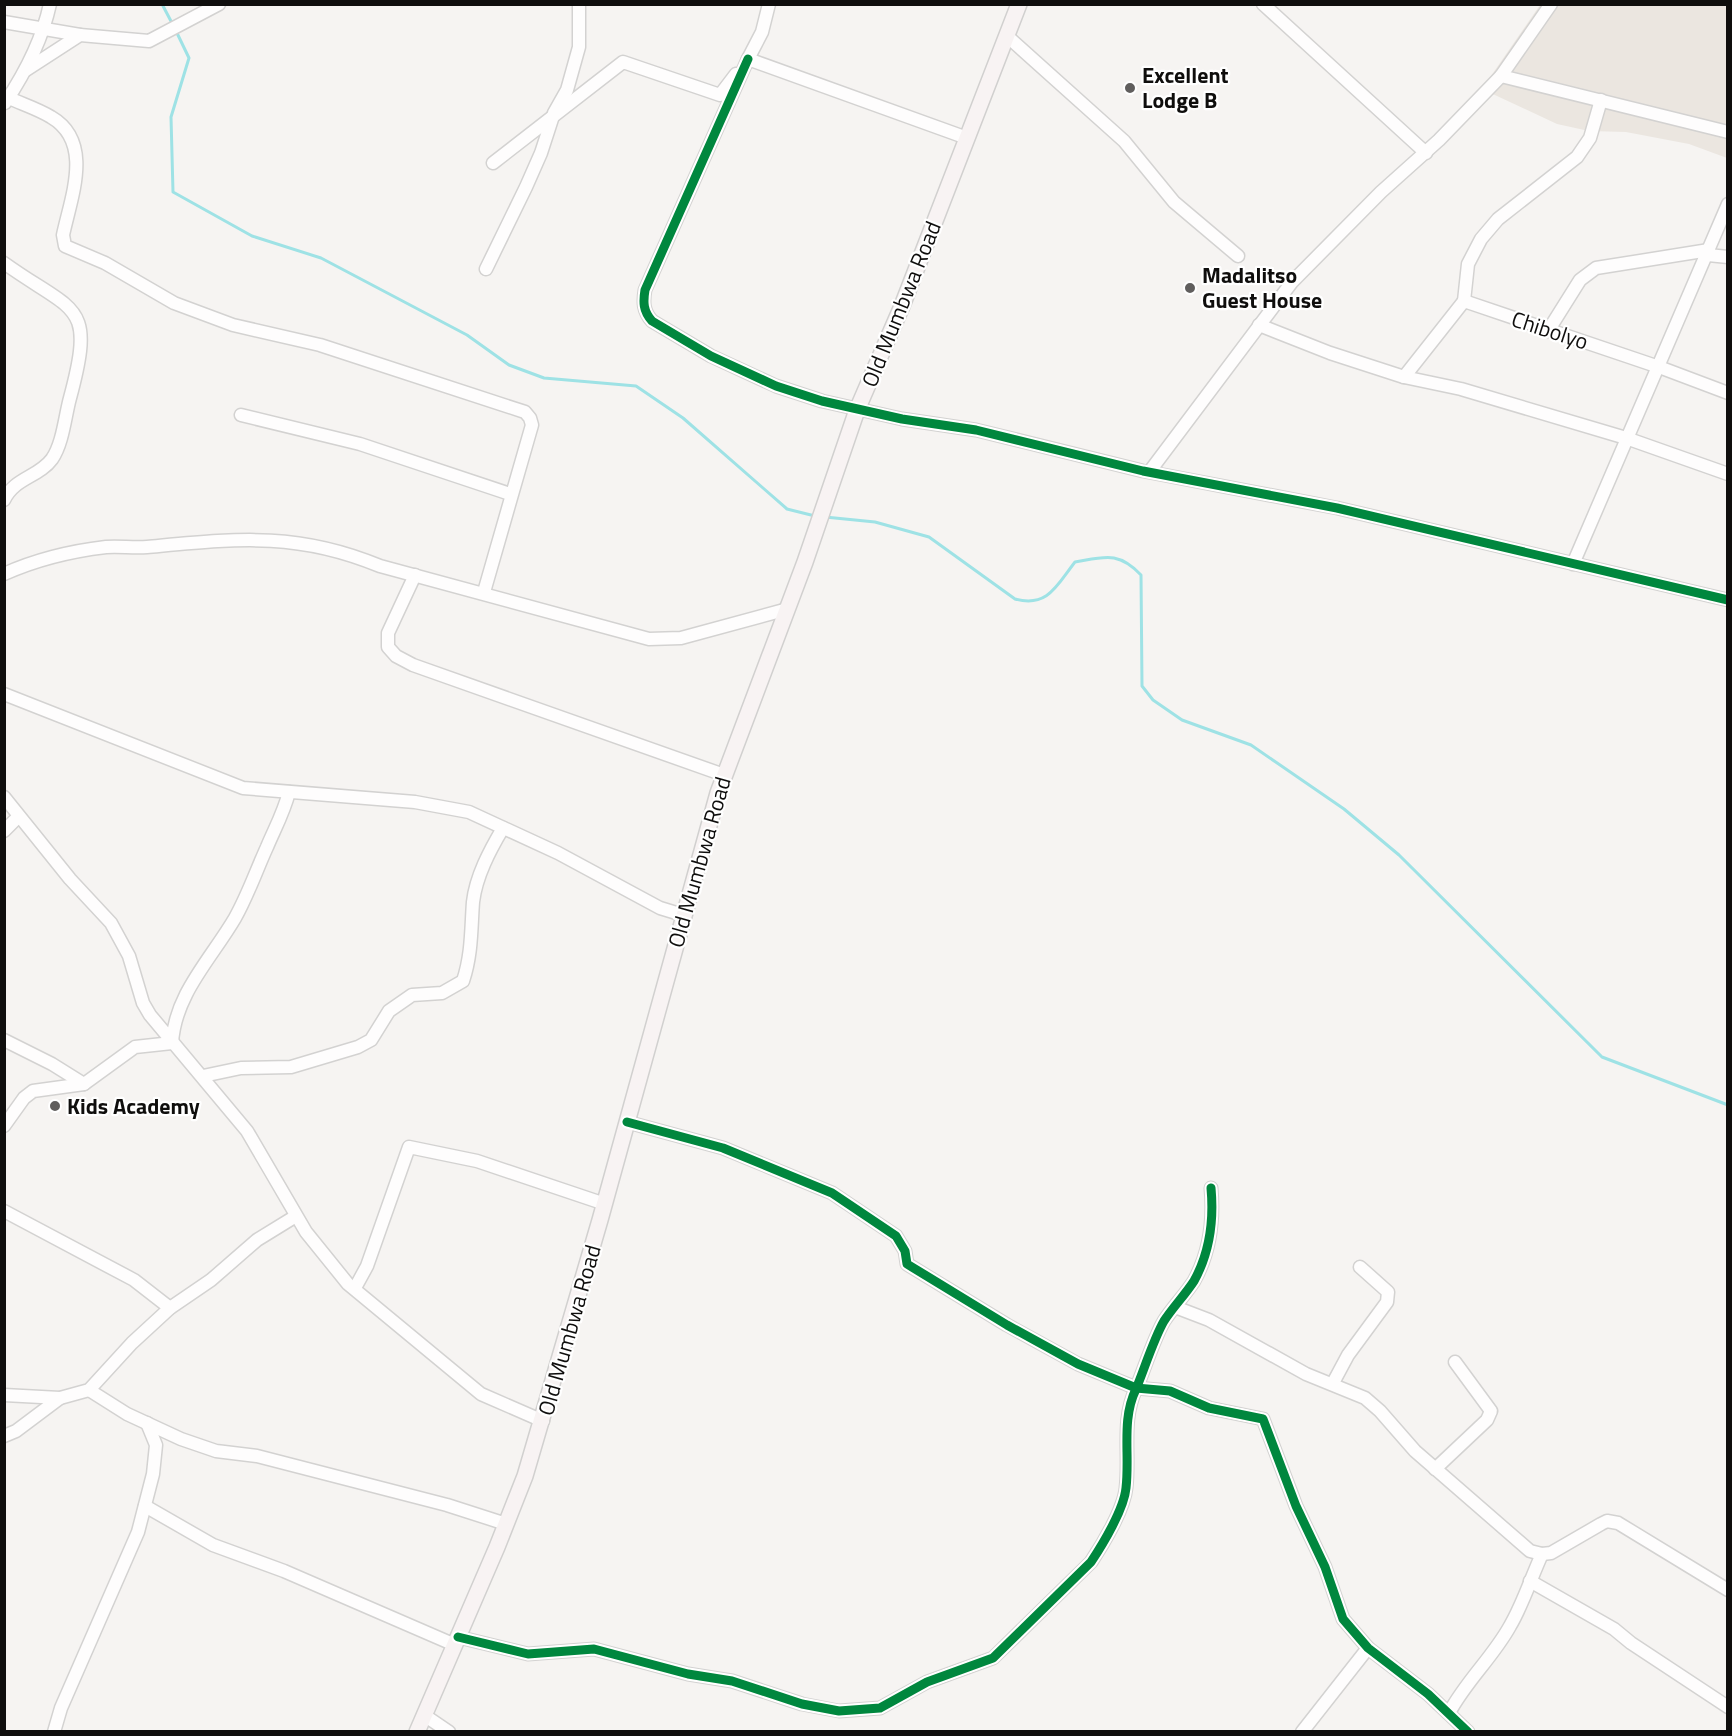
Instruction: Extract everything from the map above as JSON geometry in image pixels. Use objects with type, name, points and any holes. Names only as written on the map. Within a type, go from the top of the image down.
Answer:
[{"type":"main road","name":"Old Mumbwa Road","points":[[417,1731],[506,1524],[543,1421],[724,775],[784,610],[805,562],[857,410],[902,306],[1019,4]]},
{"type":"street","points":[[50,4],[44,28],[26,70],[7,101],[57,121],[64,127],[74,146],[78,165],[63,235],[65,246],[105,263],[159,296],[183,307],[233,325],[320,345],[450,389],[518,408],[530,418],[532,425],[510,494],[484,592]]},
{"type":"street","points":[[4,22],[80,35],[140,41],[157,39],[219,4]]},
{"type":"street","points":[[486,269],[541,153],[554,113],[567,90],[579,47],[579,4]]},
{"type":"street","points":[[770,4],[762,32],[645,290],[643,302],[646,314],[672,335],[776,386],[857,410],[976,430],[1150,471],[1275,498],[1337,508],[1728,600]]},
{"type":"street","points":[[1263,4],[1426,153]]},
{"type":"street","points":[[1150,471],[1300,274],[1381,192],[1426,153],[1501,76],[1551,4]]},
{"type":"street","points":[[26,70],[80,35]]},
{"type":"street","points":[[1007,36],[1124,141],[1174,202],[1238,256]]},
{"type":"street","points":[[493,163],[554,113],[623,62],[720,95],[748,59]]},
{"type":"street","points":[[748,59],[967,138]]},
{"type":"street","points":[[1501,76],[1728,132]]},
{"type":"street","points":[[1404,377],[1464,301],[1468,264],[1480,239],[1498,219],[1578,157],[1590,138],[1601,100]]},
{"type":"street","points":[[1574,564],[1728,204]]},
{"type":"street","points":[[1548,331],[1580,279],[1596,268],[1708,253],[1728,257]]},
{"type":"street","points":[[4,263],[66,304],[80,324],[83,339],[80,362],[55,453],[46,465],[9,490],[4,500]]},
{"type":"street","name":"Chibolyo","points":[[1464,301],[1659,367],[1728,393]]},
{"type":"street","points":[[1259,325],[1330,353],[1404,377],[1461,389],[1626,438],[1728,474]]},
{"type":"street","points":[[241,415],[360,444],[510,494]]},
{"type":"street","points":[[5,573],[31,563],[107,547],[134,548],[261,539],[344,550],[380,566],[461,589],[484,592],[617,632],[666,640],[784,610]]},
{"type":"street","points":[[415,575],[388,633],[388,647],[396,656],[413,665],[724,775]]},
{"type":"street","points":[[4,694],[243,788],[415,802],[469,812],[558,853],[660,908],[683,915]]},
{"type":"street","points":[[172,1043],[173,1025],[195,975],[233,921],[248,894],[284,812],[289,792]]},
{"type":"street","points":[[4,797],[18,817],[111,923],[129,956],[143,1004],[172,1043],[203,1076],[258,1148],[296,1216],[339,1274],[481,1394],[543,1421]]},
{"type":"street","points":[[4,831],[18,817]]},
{"type":"street","points":[[203,1076],[241,1068],[291,1067],[358,1047],[371,1040],[389,1011],[412,995],[442,993],[463,981],[473,938],[473,900],[487,856],[502,828]]},
{"type":"street","points":[[4,1040],[52,1064],[84,1084]]},
{"type":"street","points":[[4,1126],[28,1094],[84,1084],[135,1047],[172,1043]]},
{"type":"street","points":[[627,1122],[723,1148],[832,1193],[896,1236],[905,1251],[907,1264],[1007,1325],[1078,1364],[1136,1388],[1170,1391],[1209,1408],[1263,1419],[1296,1506],[1325,1567],[1335,1602],[1343,1618],[1368,1648],[1434,1699],[1468,1731]]},
{"type":"street","points":[[355,1288],[367,1266],[409,1147],[477,1161],[605,1204]]},
{"type":"street","points":[[145,1506],[213,1545],[284,1571],[456,1641],[528,1654],[594,1649],[688,1674],[732,1681],[802,1704],[839,1710],[880,1708],[927,1682],[993,1658],[1091,1562],[1100,1548],[1125,1497],[1128,1441],[1125,1426],[1136,1388],[1163,1323],[1194,1281],[1206,1256],[1213,1217],[1211,1188]]},
{"type":"street","points":[[4,1210],[134,1280],[170,1308]]},
{"type":"street","points":[[4,1395],[60,1398],[89,1390],[132,1343],[170,1308],[212,1280],[257,1240],[296,1216]]},
{"type":"street","points":[[1333,1383],[1348,1355],[1387,1302],[1388,1292],[1360,1267]]},
{"type":"street","points":[[1175,1307],[1227,1330],[1306,1374],[1333,1383],[1365,1398],[1380,1411],[1415,1451],[1530,1551],[1542,1554],[1551,1552],[1607,1521],[1618,1523],[1728,1590]]},
{"type":"street","points":[[1435,1469],[1487,1420],[1491,1411],[1455,1362]]},
{"type":"street","points":[[89,1390],[147,1423],[216,1452],[257,1456],[447,1505],[506,1524]]},
{"type":"street","points":[[4,1436],[15,1431],[60,1398]]},
{"type":"street","points":[[54,1731],[61,1708],[138,1532],[156,1445],[147,1423]]},
{"type":"street","points":[[1449,1713],[1458,1696],[1485,1664],[1510,1626],[1542,1554]]},
{"type":"street","points":[[1530,1581],[1614,1629],[1631,1643],[1728,1707]]},
{"type":"street","points":[[1302,1731],[1368,1648]]},
{"type":"street","points":[[1434,1699],[1458,1696]]},
{"type":"street","points":[[424,1714],[449,1731]]},
{"type":"shaded area","points":[[1540,5],[1727,5],[1727,158],[1689,144],[1626,132],[1589,131],[1557,124],[1482,89]]},
{"type":"waterway","points":[[162,4],[173,25]]},
{"type":"waterway","points":[[176,31],[189,58],[171,117],[173,192],[252,236],[321,258],[467,335],[509,365],[544,378],[636,386],[683,418],[787,509],[815,516]]},
{"type":"waterway","points":[[825,517],[875,522],[929,537],[1015,599],[1026,601],[1036,600],[1051,592],[1075,562],[1111,558],[1133,567],[1141,575],[1142,686],[1153,700],[1182,720],[1251,745],[1344,809],[1399,855],[1602,1057],[1728,1105]]},
{"type":"cycle path","points":[[748,59],[644,294],[645,310],[652,321],[711,356],[776,386],[822,401],[902,419],[976,430],[1143,471],[1337,508],[1728,600]]},
{"type":"cycle path","points":[[627,1122],[723,1148],[832,1193],[896,1236],[905,1251],[907,1264],[1007,1325],[1078,1364],[1136,1388],[1170,1391],[1209,1408],[1263,1419],[1296,1506],[1325,1567],[1343,1619],[1368,1648],[1428,1694],[1468,1732]]},
{"type":"cycle path","points":[[458,1637],[528,1654],[594,1649],[688,1674],[732,1681],[802,1704],[839,1711],[880,1708],[927,1682],[993,1658],[1091,1562],[1117,1516],[1126,1488],[1127,1425],[1131,1401],[1160,1328],[1194,1281],[1204,1259],[1210,1236],[1211,1188]]},
{"type":"place","name":"Excellent Lodge B","points":[[1130,88]]},
{"type":"place","name":"Madalitso Guest House","points":[[1190,288]]},
{"type":"place","name":"Kids Academy","points":[[55,1106]]}]
